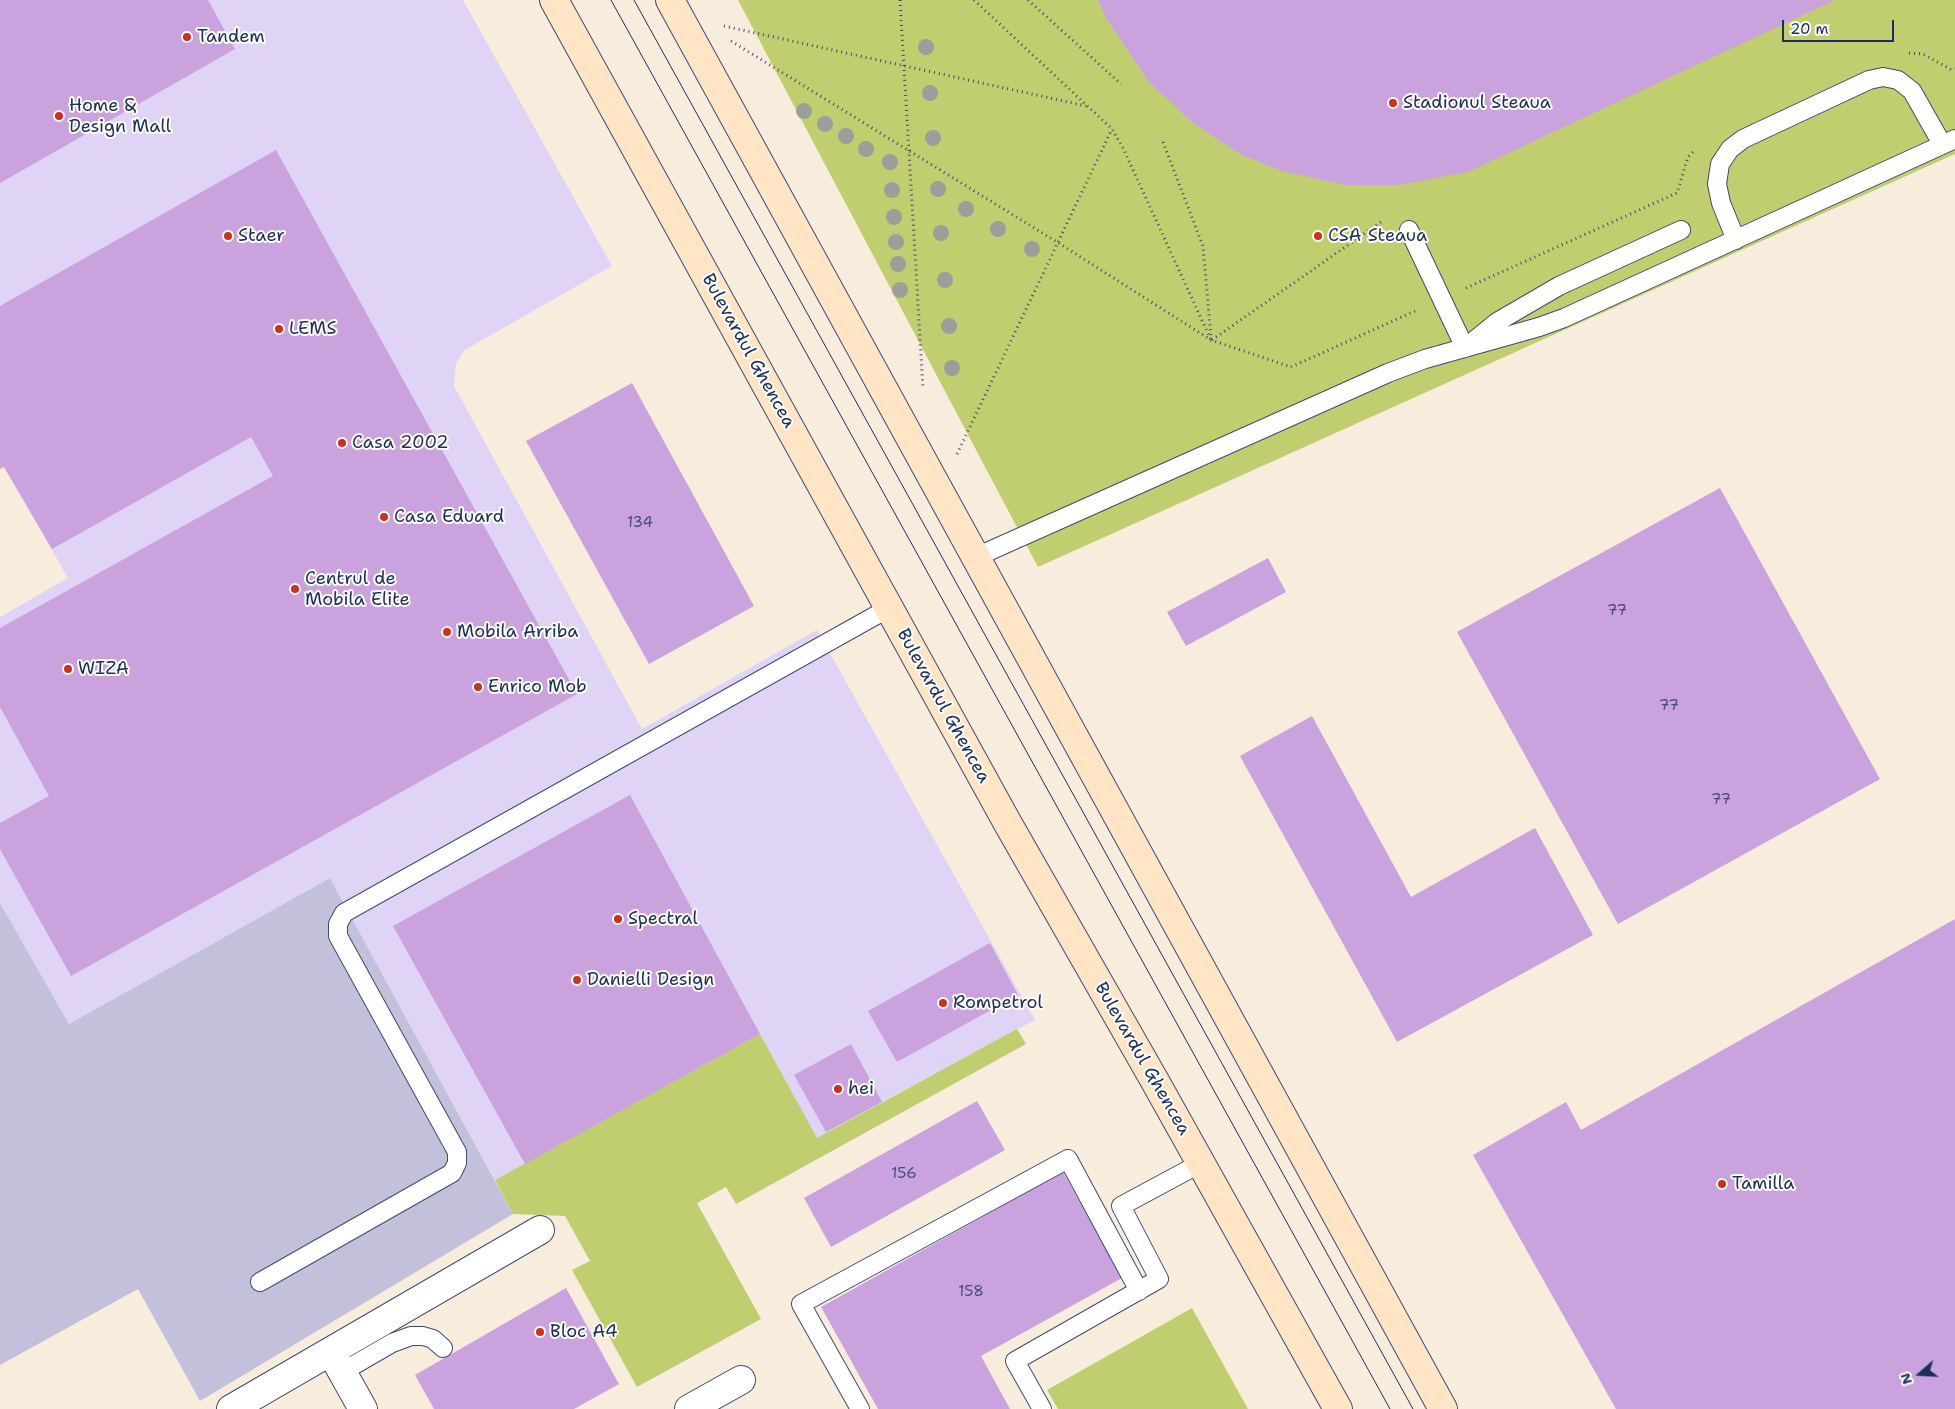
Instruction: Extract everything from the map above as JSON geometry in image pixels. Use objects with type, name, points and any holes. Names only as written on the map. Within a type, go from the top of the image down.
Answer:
[{"type":"main road","name":"Bulevardul Ghencea","points":[[554,0],[1007,822],[1201,1162],[1338,1409]]},
{"type":"main road","points":[[683,12],[940,491],[1443,1409]]},
{"type":"main road","points":[[1201,1162],[1207,1211],[1316,1409]]},
{"type":"street","points":[[231,1409],[337,1362],[540,1230]]},
{"type":"street","points":[[337,1362],[363,1409]]},
{"type":"street","points":[[690,1409],[741,1380]]},
{"type":"lane","points":[[976,557],[1388,373],[1425,359],[1539,327],[1564,318],[1736,240],[1949,142],[1912,91],[1898,80],[1883,77],[1869,80],[1742,139],[1730,149],[1720,164],[1717,184],[1721,203],[1736,240]]},
{"type":"lane","points":[[1409,230],[1465,348]]},
{"type":"lane","points":[[1465,348],[1497,322],[1559,286],[1681,230]]},
{"type":"lane","points":[[260,1282],[452,1173],[457,1163],[457,1152],[338,936],[338,924],[344,913],[889,608]]},
{"type":"lane","points":[[860,1409],[801,1304],[1068,1158],[1139,1291]]},
{"type":"lane","points":[[1042,1409],[1015,1361],[1159,1279],[1121,1206],[1201,1162]]},
{"type":"lane","points":[[337,1362],[411,1336],[423,1336],[443,1348]]},
{"type":"path","points":[[900,0],[924,394]]},
{"type":"path","points":[[974,0],[1112,129],[1123,148],[1211,340]]},
{"type":"path","points":[[1028,0],[1121,84]]},
{"type":"path","points":[[683,12],[904,66],[1088,106]]},
{"type":"path","points":[[683,12],[1057,242],[1211,340],[1291,367],[1677,193],[1688,157],[1694,151]]},
{"type":"path","points":[[1907,52],[1923,54],[1952,70],[1955,69]]},
{"type":"path","points":[[940,491],[1112,129]]},
{"type":"path","points":[[1164,142],[1203,246],[1211,340]]},
{"type":"path","points":[[1211,340],[1389,217]]},
{"type":"shaded area","points":[[0,0],[463,0],[612,266],[465,350],[456,363],[454,386],[642,729],[817,630],[1035,1020],[817,1139],[760,1034],[495,1180],[330,878],[69,1024],[0,903],[0,617],[68,578],[0,460]]},
{"type":"shaded area","points":[[330,878],[513,1214],[200,1401],[138,1289],[0,1365],[0,903],[69,1024]]},
{"type":"green space","name":"CSA Steaua","points":[[738,0],[1955,0],[1955,154],[1038,567]]},
{"type":"green space","points":[[1017,1029],[1026,1044],[736,1204],[726,1187],[697,1203],[761,1319],[637,1387],[572,1270],[590,1261],[565,1216],[513,1214],[495,1180],[760,1034],[817,1138]]},
{"type":"green space","points":[[1192,1308],[1248,1409],[1058,1409],[1047,1390]]},
{"type":"building","name":"Home & Design Mall","points":[[0,0],[208,0],[235,49],[0,183]]},
{"type":"building","name":"Stadionul Steaua","points":[[1098,0],[1835,0],[1468,172],[1399,185],[1345,185],[1282,171],[1240,154],[1193,123],[1149,82],[1106,18]]},
{"type":"building","name":"Centrul de Mobila Elite","points":[[276,150],[577,694],[71,976],[0,849],[0,823],[49,796],[0,707],[0,628],[273,476],[251,437],[52,549],[4,467],[0,469],[0,306]]},
{"type":"building","points":[[632,383],[754,606],[649,664],[526,441]]},
{"type":"building","points":[[1720,488],[1880,779],[1618,924],[1457,632]]},
{"type":"building","points":[[1268,558],[1286,592],[1186,646],[1167,612]]},
{"type":"building","points":[[1312,716],[1411,897],[1535,828],[1593,935],[1397,1042],[1240,756]]},
{"type":"building","name":"Danielli Design","points":[[630,795],[760,1034],[525,1164],[393,926]]},
{"type":"building","name":"Tamilla","points":[[1955,919],[1955,1409],[1616,1409],[1473,1155],[1566,1102],[1581,1130]]},
{"type":"building","name":"Rompetrol","points":[[990,943],[1018,995],[897,1062],[868,1011]]},
{"type":"building","name":"hei","points":[[851,1044],[882,1102],[826,1132],[794,1075]]},
{"type":"building","points":[[977,1101],[1005,1150],[831,1247],[804,1198]]},
{"type":"building","points":[[1063,1172],[1122,1278],[981,1356],[1010,1409],[878,1409],[821,1307]]},
{"type":"building","name":"Bloc A4","points":[[566,1288],[619,1384],[574,1409],[434,1409],[415,1375]]},
{"type":"tram line","points":[[611,0],[1390,1409]]},
{"type":"tram line","points":[[634,0],[1413,1409]]},
{"type":"place","name":"Tandem","points":[[187,37]]},
{"type":"place","name":"Stadionul Steaua","points":[[1393,103]]},
{"type":"place","name":"Home & Design Mall","points":[[59,116]]},
{"type":"place","name":"Staer","points":[[228,236]]},
{"type":"place","name":"CSA Steaua","points":[[1318,236]]},
{"type":"place","name":"LEMS","points":[[279,329]]},
{"type":"place","name":"Casa 2002","points":[[342,443]]},
{"type":"place","name":"Casa Eduard","points":[[384,517]]},
{"type":"place","name":"Centrul de Mobila Elite","points":[[295,589]]},
{"type":"place","name":"Mobila Arriba","points":[[447,632]]},
{"type":"place","name":"WIZA","points":[[68,669]]},
{"type":"place","name":"Enrico Mob","points":[[478,687]]},
{"type":"place","name":"Spectral","points":[[618,919]]},
{"type":"place","name":"Danielli Design","points":[[577,980]]},
{"type":"place","name":"Rompetrol","points":[[943,1003]]},
{"type":"place","name":"hei","points":[[838,1089]]},
{"type":"place","name":"Tamilla","points":[[1722,1184]]},
{"type":"place","name":"Bloc A4","points":[[540,1332]]}]
